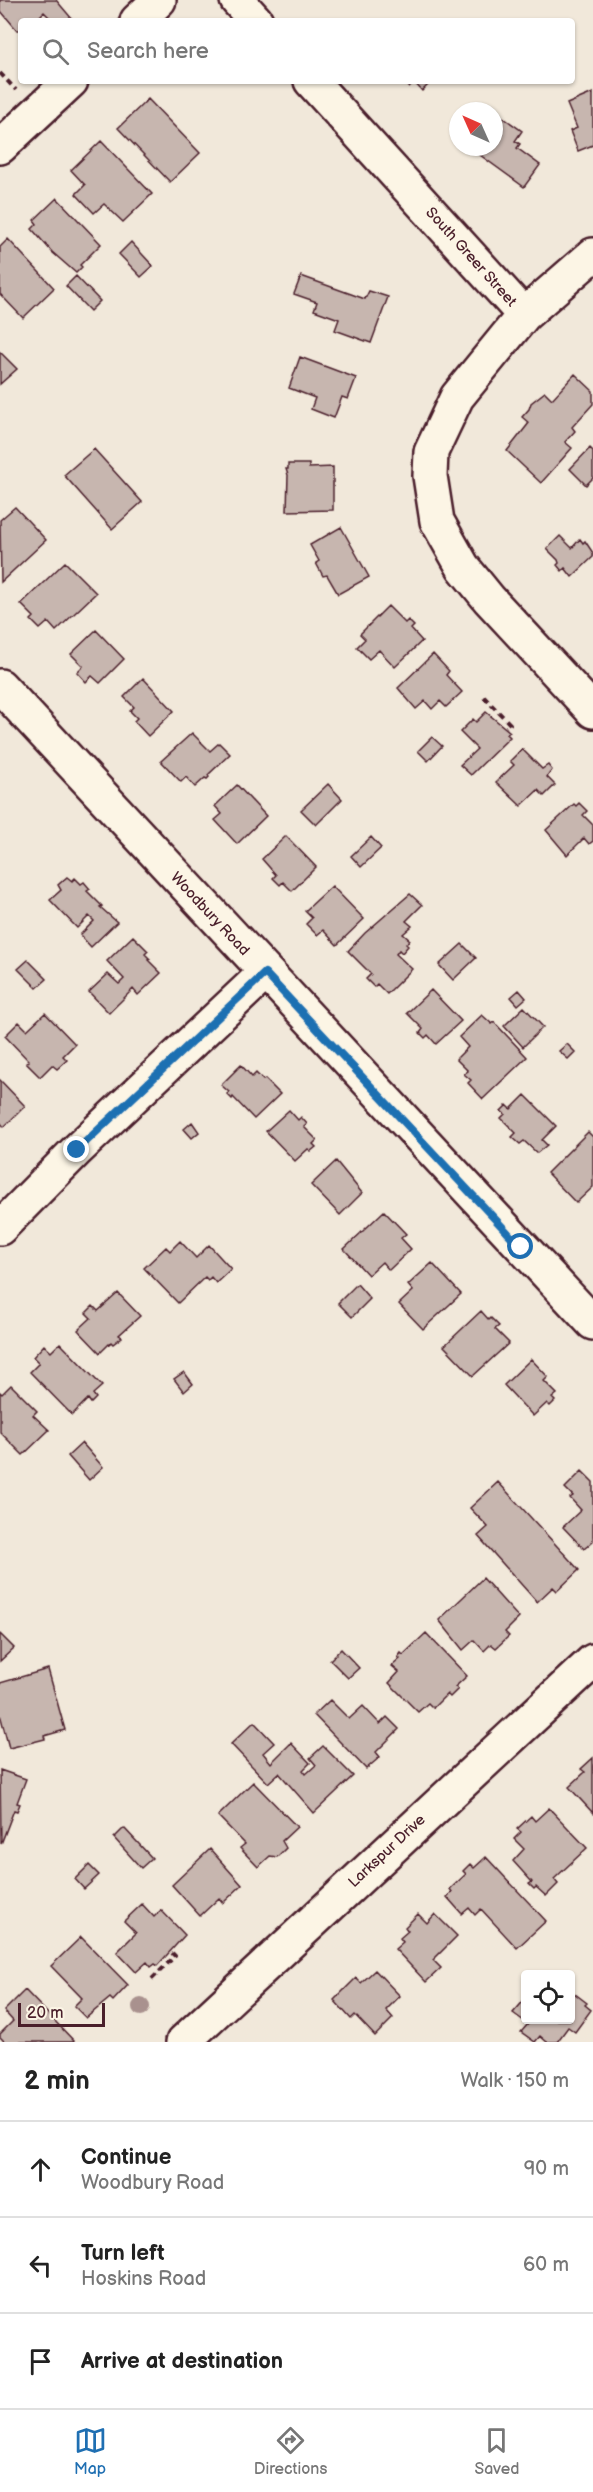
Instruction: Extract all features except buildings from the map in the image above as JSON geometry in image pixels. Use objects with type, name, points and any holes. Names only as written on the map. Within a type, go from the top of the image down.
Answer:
[{"type":"street","points":[[140,18],[159,0]]},
{"type":"street","points":[[237,0],[253,18]]},
{"type":"street","points":[[0,147],[68,84]]},
{"type":"street","name":"South Greer Street","points":[[314,84],[524,315],[457,397],[451,409],[431,452],[430,476],[433,504],[437,521],[464,567],[489,599],[593,711]]},
{"type":"street","points":[[524,315],[593,255]]},
{"type":"street","name":"Woodbury Road","points":[[0,686],[593,1323]]},
{"type":"street","points":[[0,1228],[77,1150],[265,973]]},
{"type":"street","name":"Larkspur Drive","points":[[183,2042],[593,1661]]},
{"type":"path","points":[[0,74],[17,92]]},
{"type":"path","points":[[484,697],[510,724],[506,727]]},
{"type":"path","points":[[152,1979],[175,1956],[172,1953]]},
{"type":"route","points":[[77,1150],[265,973],[521,1247]]}]
